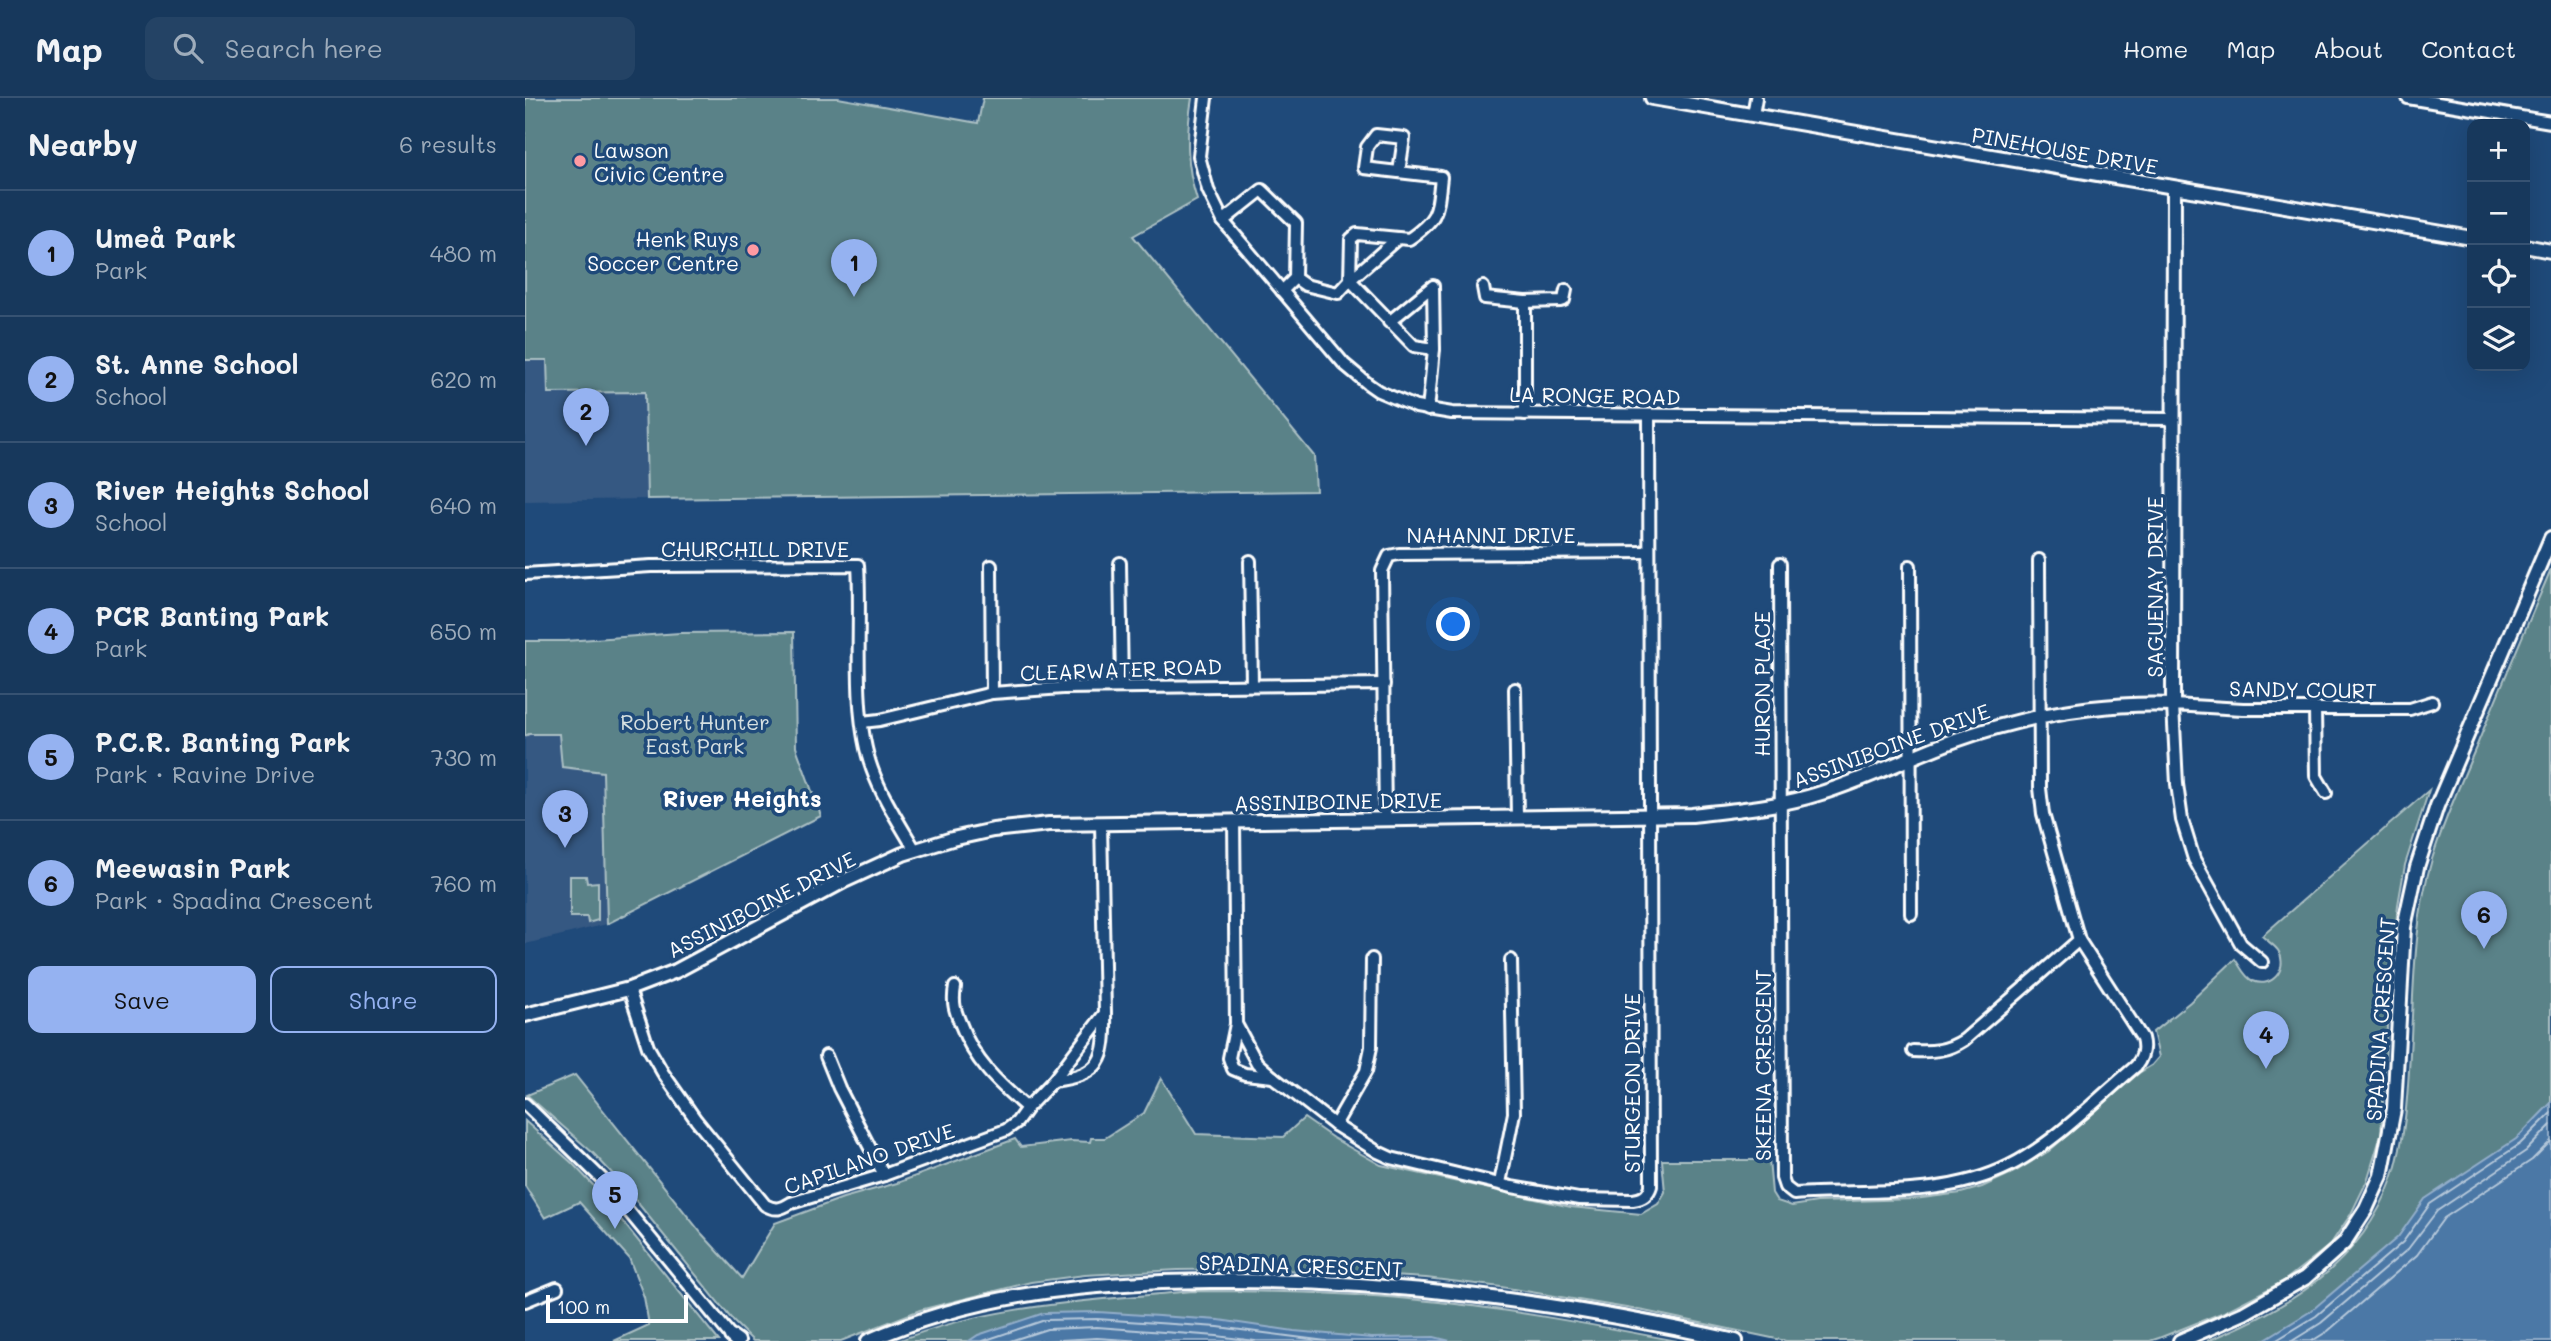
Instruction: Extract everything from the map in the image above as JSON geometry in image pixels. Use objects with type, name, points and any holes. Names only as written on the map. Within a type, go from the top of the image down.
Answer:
[{"type":"street","name":"LA RONGE ROAD","points":[[1206,98],[1199,156],[1208,190],[1223,221],[1344,364],[1378,391],[1428,410],[1525,414],[2174,419]]},
{"type":"street","name":"PINEHOUSE DRIVE","points":[[1652,98],[2467,237]]},
{"type":"street","points":[[1753,115],[1756,98]]},
{"type":"street","points":[[2408,98],[2551,122]]},
{"type":"street","points":[[1399,172],[1403,138],[1376,135],[1367,147],[1364,167],[1399,172],[1441,177],[1437,212],[1429,226],[1409,239],[1357,234],[1351,239],[1350,280],[1413,345],[1434,349]]},
{"type":"street","name":"SAGUENAY DRIVE","points":[[2174,188],[2173,705],[2177,784],[2182,820],[2194,859],[2241,944],[2262,961]]},
{"type":"street","points":[[1223,221],[1262,190],[1296,223],[1295,278],[1282,291]]},
{"type":"street","points":[[1295,278],[1305,285],[1338,293],[1398,238]]},
{"type":"street","points":[[2530,247],[2551,251]]},
{"type":"street","points":[[1389,322],[1433,286],[1434,349],[1428,410]]},
{"type":"street","points":[[1483,287],[1485,298],[1525,302],[1561,301],[1564,300],[1566,289]]},
{"type":"street","points":[[1525,302],[1525,414]]},
{"type":"street","points":[[1649,415],[1650,816]]},
{"type":"street","name":"SPADINA CRESCENT","points":[[2179,1341],[2244,1313],[2305,1278],[2344,1243],[2366,1209],[2384,1164],[2393,1120],[2405,927],[2417,867],[2437,806],[2551,538]]},
{"type":"street","name":"NAHANNI DRIVE","points":[[1385,819],[1382,571],[1389,556],[1649,552]]},
{"type":"street","name":"SKEENA CRESCENT","points":[[1780,804],[1784,1188],[1794,1194],[1932,1188],[1990,1174],[2011,1165],[2047,1141],[2136,1066],[2144,1050],[2141,1038],[2079,940],[2043,814],[2040,788],[2039,560]]},
{"type":"street","points":[[1250,561],[1252,684]]},
{"type":"street","points":[[1120,563],[1122,687]]},
{"type":"street","name":"HURON PLACE","points":[[1780,564],[1780,804]]},
{"type":"street","name":"CHURCHILL DRIVE","points":[[525,574],[651,566],[858,565],[862,722],[868,755],[877,782],[915,850]]},
{"type":"street","points":[[991,566],[992,693]]},
{"type":"street","points":[[1910,566],[1911,914]]},
{"type":"street","name":"CLEARWATER ROAD","points":[[862,722],[992,693],[1252,684],[1384,684]]},
{"type":"street","points":[[1515,689],[1517,817]]},
{"type":"street","name":"SANDY COURT","points":[[2173,705],[2410,709],[2432,702]]},
{"type":"street","name":"ASSINIBOINE DRIVE","points":[[525,1015],[629,989],[675,971],[844,881],[915,850],[993,830],[1049,824],[1692,815],[1780,804],[1857,782],[1979,733],[2040,717],[2108,706],[2173,705]]},
{"type":"street","points":[[2315,709],[2316,776],[2326,793]]},
{"type":"street","name":"STURGEON DRIVE","points":[[1236,1024],[1257,1063],[1273,1077],[1335,1125],[1391,1158],[1579,1199],[1642,1199],[1650,1191],[1650,816]]},
{"type":"street","name":"STURGEON DRIVE","points":[[1234,821],[1236,1024],[1229,1058],[1233,1069],[1245,1074],[1273,1077]]},
{"type":"street","name":"CAPILANO DRIVE","points":[[1053,1082],[1075,1079],[1092,1070],[1101,1059],[1105,1040],[1101,824]]},
{"type":"street","points":[[1913,1051],[1949,1049],[1964,1040],[2079,940]]},
{"type":"street","points":[[1335,1125],[1354,1095],[1369,1059],[1372,959]]},
{"type":"street","points":[[1500,1183],[1514,1113],[1511,960]]},
{"type":"street","points":[[955,988],[952,1003],[968,1044],[993,1079],[1027,1108]]},
{"type":"street","name":"CAPILANO DRIVE","points":[[629,989],[648,1047],[663,1073],[696,1120],[765,1205],[773,1210],[884,1175],[1006,1130],[1017,1122],[1053,1082],[1105,1013]]},
{"type":"street","points":[[826,1056],[839,1088],[884,1175]]},
{"type":"street","points":[[525,1104],[603,1179],[734,1340]]},
{"type":"street","name":"SPADINA CRESCENT","points":[[868,1341],[941,1314],[1043,1292],[1149,1283],[1257,1280],[1338,1282],[1445,1290],[1553,1305],[1736,1341]]},
{"type":"street","points":[[525,1301],[557,1288]]},
{"type":"shaded area","points":[[525,360],[547,360],[548,393],[645,392],[647,499],[525,501]]},
{"type":"shaded area","points":[[559,734],[603,772],[607,924],[525,944],[525,736]]},
{"type":"green space","points":[[525,98],[838,98],[978,123],[983,98],[1192,98],[1188,150],[1197,200],[1133,236],[1314,456],[1316,491],[647,499],[645,392],[548,393],[547,360],[525,360]]},
{"type":"green space","points":[[2551,569],[2551,1117],[2283,1341],[2207,1341],[2293,1298],[2341,1260],[2378,1209],[2392,1179],[2404,1127],[2416,947],[2426,881],[2453,801]]},
{"type":"green space","name":"Robert Hunter East Park","points":[[794,632],[796,747],[821,816],[607,924],[603,772],[562,767],[559,734],[525,736],[525,641],[680,633]]},
{"type":"green space","points":[[2429,790],[2405,865],[2398,905],[2389,991],[2381,1135],[2367,1181],[2351,1214],[2330,1245],[2284,1281],[2224,1312],[2150,1341],[1786,1341],[1644,1311],[1501,1287],[1426,1278],[1266,1269],[1085,1275],[1031,1282],[920,1310],[841,1341],[753,1341],[734,1322],[624,1186],[593,1153],[527,1095],[575,1075],[702,1234],[742,1278],[775,1223],[843,1198],[897,1183],[1015,1139],[1021,1147],[1071,1141],[1090,1142],[1091,1138],[1105,1138],[1144,1113],[1161,1078],[1196,1134],[1283,1137],[1304,1118],[1381,1165],[1571,1207],[1641,1214],[1658,1204],[1665,1192],[1662,1160],[1769,1160],[1772,1193],[1777,1201],[1792,1206],[1817,1202],[1914,1199],[1961,1193],[1982,1187],[2016,1171],[2049,1151],[2139,1073],[2152,1065],[2159,1057],[2153,1032],[2190,1002],[2235,959],[2245,975],[2253,981],[2266,982],[2277,976],[2281,965],[2278,950],[2262,936]]},
{"type":"green space","points":[[570,876],[586,876],[587,883],[598,882],[598,920],[588,923],[587,917],[570,917]]},
{"type":"green space","points":[[525,1121],[594,1186],[719,1341],[614,1341],[649,1325],[644,1297],[629,1258],[579,1202],[545,1218],[525,1186]]},
{"type":"green space","points":[[1192,1291],[1328,1293],[1443,1302],[1677,1341],[898,1341],[969,1319],[1006,1312],[1080,1301]]},
{"type":"water","points":[[2551,1103],[2551,1341],[2262,1341],[2311,1311],[2398,1237],[2425,1199],[2516,1139]]},
{"type":"water","points":[[1098,1312],[1219,1320],[1294,1331],[1372,1338],[1434,1337],[1450,1341],[969,1341],[978,1335],[1044,1313]]},
{"type":"place","name":"Lawson Civic Centre","points":[[580,161]]},
{"type":"place","name":"Henk Ruys Soccer Centre","points":[[753,250]]},
{"type":"place","name":"Umeå Park","points":[[854,297]]},
{"type":"place","name":"St. Anne School","points":[[586,446]]},
{"type":"place","name":"River Heights School","points":[[565,848]]},
{"type":"place","name":"Meewasin Park","points":[[2484,949]]},
{"type":"place","name":"PCR Banting Park","points":[[2266,1069]]},
{"type":"place","name":"P.C.R. Banting Park","points":[[615,1229]]},
{"type":"district","name":"River Heights","points":[[742,798]]}]
